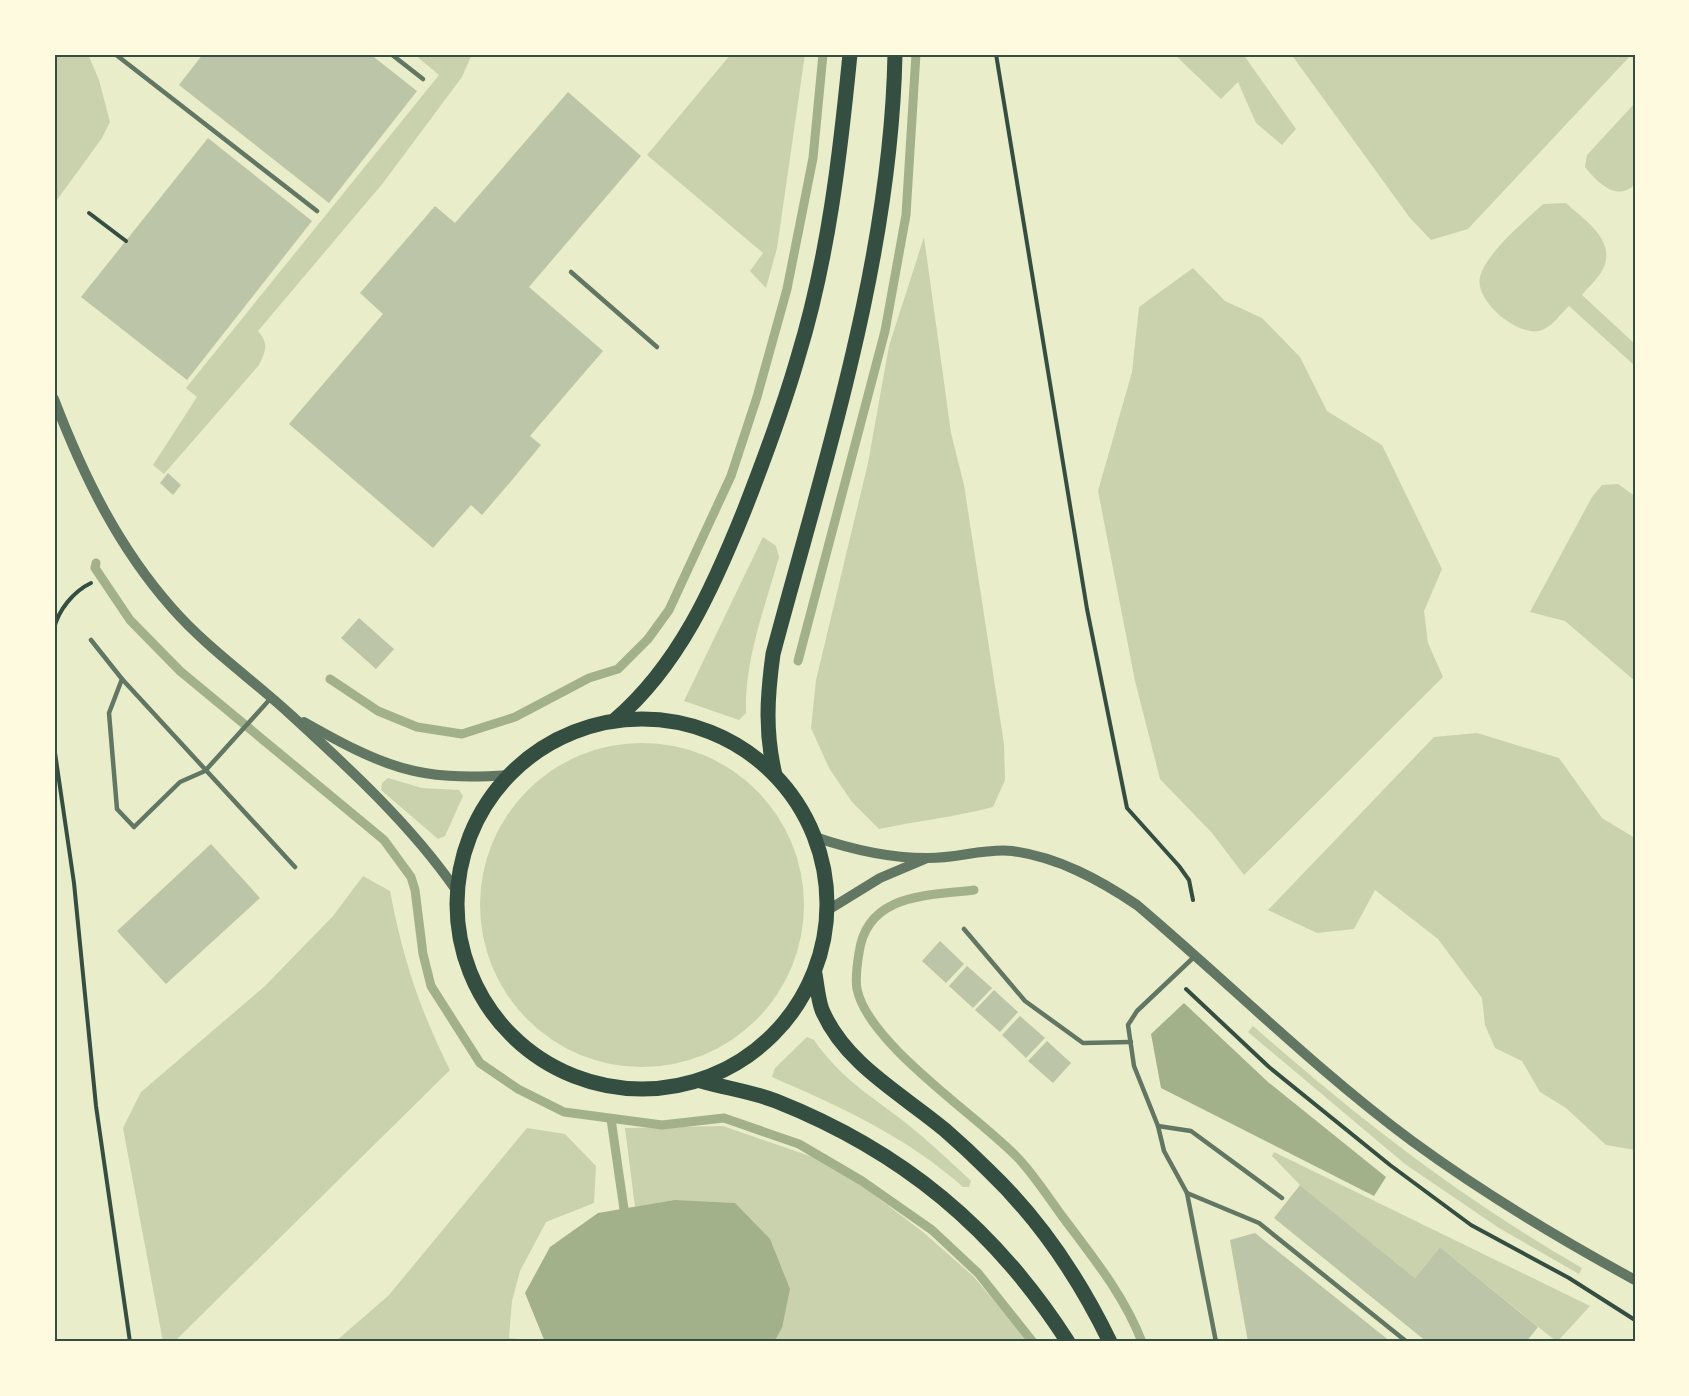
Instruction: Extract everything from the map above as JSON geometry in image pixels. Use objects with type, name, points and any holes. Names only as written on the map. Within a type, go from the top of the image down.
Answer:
[{"type":"main road","points":[[615,720],[636,702],[664,668],[690,630],[717,579],[765,458],[799,356],[823,254],[841,150],[850,54]]},
{"type":"main road","points":[[775,775],[767,741],[768,696],[773,654],[839,408],[858,325],[876,235],[894,108],[895,54]]},
{"type":"main road","points":[[658,719],[701,729],[741,748],[775,775],[798,804],[814,837],[825,873],[828,910],[824,942],[815,974],[796,1010],[770,1040],[738,1065],[701,1081],[656,1090],[611,1088],[567,1075],[528,1051],[495,1019],[471,980],[458,936],[456,890],[461,858],[472,828],[488,800],[508,775],[531,755],[557,739],[585,727],[615,720],[658,719]]},
{"type":"main road","points":[[815,974],[822,1009],[838,1039],[858,1061],[954,1137],[991,1172],[1032,1217],[1092,1306],[1110,1342]]},
{"type":"main road","points":[[701,1081],[774,1101],[854,1137],[910,1173],[961,1211],[1007,1259],[1047,1310],[1068,1342]]},
{"type":"street","points":[[54,399],[72,446],[100,505],[135,560],[173,609],[290,715],[414,834],[456,890]]},
{"type":"street","points":[[290,715],[352,749],[395,767],[436,777],[465,778],[508,775]]},
{"type":"street","points":[[814,837],[871,853],[926,858],[1012,851],[1065,866],[1113,888],[1196,955],[1331,1077],[1411,1140],[1485,1192],[1635,1280]]},
{"type":"street","points":[[828,910],[880,878],[926,858]]},
{"type":"lane","points":[[115,54],[317,211]]},
{"type":"lane","points":[[391,54],[423,79]]},
{"type":"lane","points":[[572,272],[657,347]]},
{"type":"lane","points":[[91,640],[122,679],[295,867]]},
{"type":"lane","points":[[122,679],[109,713],[117,809],[134,827],[180,782],[205,771],[271,698]]},
{"type":"lane","points":[[964,929],[1025,1001],[1083,1043],[1131,1042]]},
{"type":"lane","points":[[1196,955],[1137,1011],[1128,1025],[1134,1066],[1158,1125],[1164,1151],[1187,1193],[1216,1342]]},
{"type":"lane","points":[[1158,1125],[1191,1131],[1282,1198]]},
{"type":"lane","points":[[1187,1193],[1259,1223],[1407,1342]]},
{"type":"path","points":[[996,54],[1088,609],[1127,808],[1184,873],[1189,880],[1193,900]]},
{"type":"path","points":[[89,213],[126,241]]},
{"type":"path","points":[[54,629],[56,621],[77,590],[91,583]]},
{"type":"path","points":[[54,746],[74,883],[96,1106],[130,1342]]},
{"type":"path","points":[[1174,978],[1269,1067],[1462,1218],[1569,1278],[1635,1320]]},
{"type":"shaded area","points":[[54,54],[88,54],[99,80],[110,122],[102,138],[54,204]]},
{"type":"shaded area","points":[[414,54],[472,54],[462,77],[383,183],[258,331],[265,344],[259,365],[164,474],[153,465],[197,397],[186,388],[439,75]]},
{"type":"shaded area","points":[[731,54],[805,54],[777,248],[766,288],[750,271],[763,253],[647,155]]},
{"type":"shaded area","points":[[1174,54],[1243,54],[1296,129],[1282,145],[1256,123],[1238,82],[1221,99]]},
{"type":"shaded area","points":[[1291,54],[1632,54],[1468,229],[1431,240],[1410,218]]},
{"type":"shaded area","points":[[1635,103],[1635,184],[1628,189],[1614,191],[1601,184],[1585,167],[1587,155]]},
{"type":"shaded area","points":[[1566,203],[1596,232],[1606,249],[1603,269],[1582,295],[1635,344],[1635,366],[1569,306],[1550,326],[1533,331],[1511,324],[1491,307],[1484,297],[1480,287],[1480,277],[1498,248],[1543,204]]},
{"type":"shaded area","points":[[924,237],[951,433],[964,485],[1004,744],[1005,780],[993,807],[879,829],[852,802],[829,768],[811,728],[816,680],[868,463],[889,346]]},
{"type":"shaded area","points":[[1193,268],[1225,301],[1262,318],[1300,357],[1327,411],[1382,445],[1442,569],[1424,611],[1428,643],[1443,677],[1244,875],[1212,833],[1160,779],[1135,681],[1098,491],[1132,372],[1139,307]]},
{"type":"shaded area","points":[[1618,484],[1635,496],[1635,681],[1565,621],[1530,612],[1592,497],[1602,485]]},
{"type":"shaded area","points":[[763,537],[776,546],[779,557],[752,654],[746,693],[746,713],[739,720],[684,701]]},
{"type":"shaded area","points":[[1477,733],[1559,758],[1602,818],[1635,838],[1635,1150],[1606,1145],[1566,1108],[1540,1092],[1522,1061],[1495,1048],[1485,1025],[1482,998],[1438,939],[1375,890],[1354,929],[1317,933],[1268,910],[1434,737]]},
{"type":"shaded area","points":[[642,743],[674,746],[704,755],[732,770],[757,790],[777,815],[792,843],[801,873],[804,905],[801,937],[792,967],[777,995],[757,1020],[732,1040],[704,1055],[674,1064],[642,1067],[610,1064],[580,1055],[552,1040],[527,1020],[507,995],[492,967],[483,937],[480,905],[483,873],[492,843],[507,815],[527,790],[552,770],[580,755],[610,746]]},
{"type":"shaded area","points":[[388,778],[422,788],[459,790],[463,796],[445,836],[438,839],[381,790],[382,783]]},
{"type":"shaded area","points":[[363,876],[390,891],[400,939],[413,983],[450,1070],[174,1342],[163,1342],[123,1128],[141,1092],[265,986],[333,916]]},
{"type":"shaded area","points":[[1184,1003],[1268,1082],[1386,1177],[1374,1196],[1161,1088],[1151,1034]]},
{"type":"shaded area","points":[[1253,1026],[1332,1093],[1412,1156],[1494,1213],[1582,1268],[1579,1274],[1499,1228],[1405,1164],[1248,1032]]},
{"type":"shaded area","points":[[807,1037],[814,1040],[845,1076],[906,1123],[955,1166],[971,1181],[969,1187],[963,1187],[919,1153],[872,1124],[772,1077],[775,1068]]},
{"type":"shaded area","points":[[723,1126],[833,1164],[923,1232],[973,1276],[1025,1337],[1025,1342],[774,1342],[782,1328],[674,1200],[635,1207],[625,1128]]},
{"type":"shaded area","points":[[527,1128],[565,1134],[596,1166],[594,1203],[546,1222],[520,1271],[512,1301],[509,1338],[545,1342],[335,1342],[389,1295]]},
{"type":"shaded area","points":[[1274,1152],[1590,1306],[1557,1342],[1440,1247],[1415,1278],[1300,1185],[1272,1156]]},
{"type":"shaded area","points":[[674,1200],[735,1203],[770,1239],[790,1289],[782,1328],[774,1342],[545,1342],[525,1293],[550,1247],[598,1213]]},
{"type":"building","points":[[203,54],[370,54],[417,91],[329,203],[179,85]]},
{"type":"building","points":[[568,92],[641,156],[529,287],[603,351],[530,436],[541,445],[482,515],[471,505],[433,548],[289,424],[383,314],[360,293],[435,206],[455,223]]},
{"type":"building","points":[[208,138],[312,221],[187,380],[81,297]]},
{"type":"building","points":[[168,473],[181,485],[173,495],[160,483]]},
{"type":"building","points":[[359,618],[394,649],[376,669],[341,638]]},
{"type":"building","points":[[211,844],[260,898],[166,984],[117,931]]},
{"type":"building","points":[[940,941],[964,964],[946,983],[922,961]]},
{"type":"building","points":[[967,966],[992,988],[973,1008],[949,986]]},
{"type":"building","points":[[994,990],[1018,1012],[1000,1032],[975,1010]]},
{"type":"building","points":[[1020,1016],[1045,1038],[1026,1058],[1002,1035]]},
{"type":"building","points":[[1047,1041],[1071,1063],[1053,1083],[1028,1061]]},
{"type":"building","points":[[1300,1185],[1415,1278],[1440,1247],[1538,1327],[1526,1342],[1427,1342],[1274,1218]]},
{"type":"building","points":[[1255,1233],[1391,1342],[1248,1342],[1230,1240]]},
{"type":"waterway","points":[[330,679],[378,711],[417,727],[462,734],[515,717],[589,678],[618,669],[648,639],[669,610],[731,476],[757,397],[787,289],[813,158],[823,54]]},
{"type":"waterway","points":[[798,661],[885,331],[906,215],[916,54]]},
{"type":"waterway","points":[[96,563],[95,568],[130,620],[180,671],[384,840],[411,877],[415,890],[423,954],[431,986],[480,1063],[518,1089],[564,1112],[662,1125],[724,1118],[799,1144],[862,1181],[932,1230],[978,1273],[1033,1342]]},
{"type":"waterway","points":[[974,890],[919,897],[887,908],[874,919],[864,933],[856,976],[857,989],[865,1010],[881,1033],[902,1056],[1000,1141],[1030,1172],[1106,1276],[1126,1308],[1142,1342]]},
{"type":"waterway","points":[[611,1119],[624,1209]]}]
